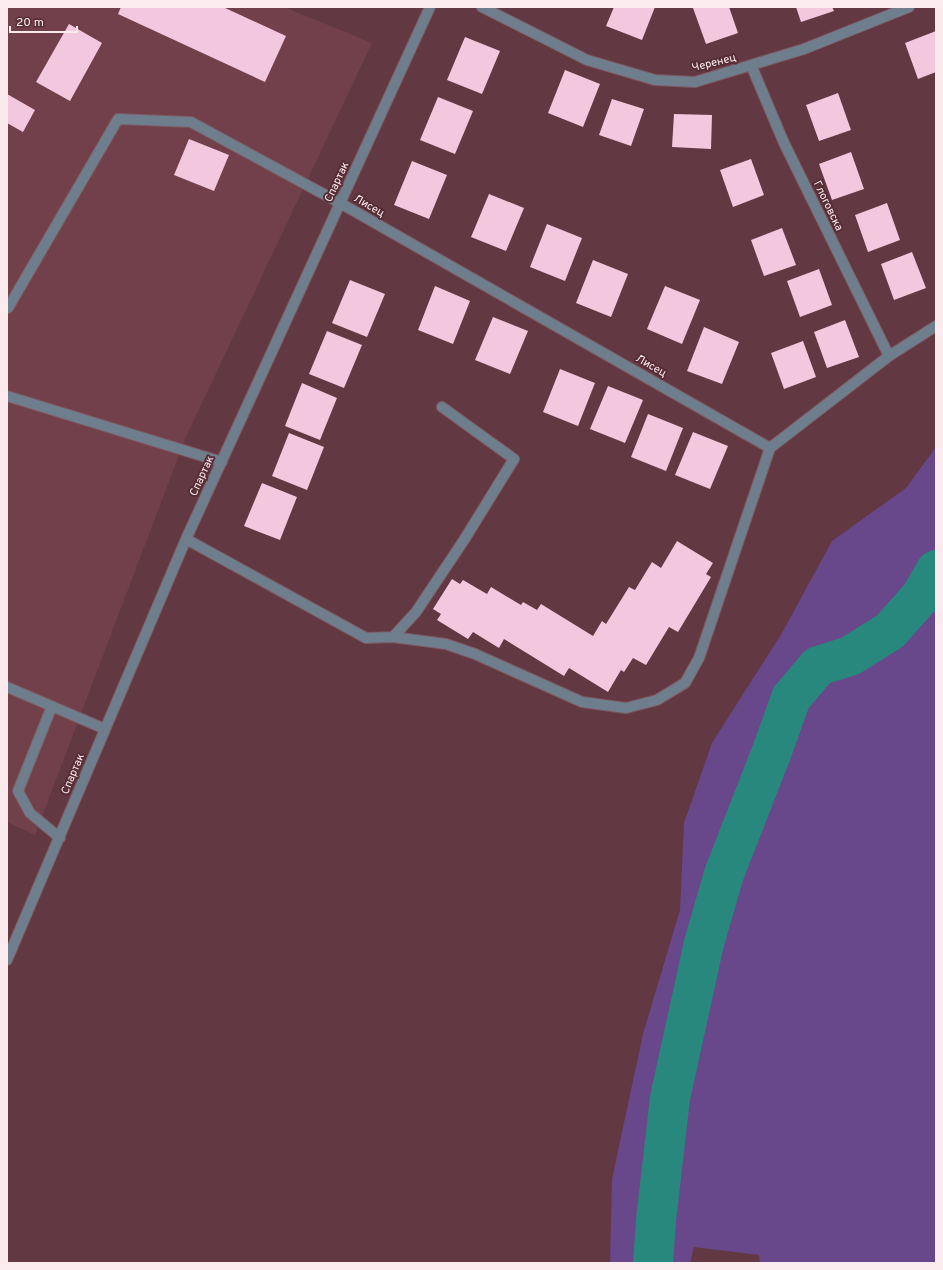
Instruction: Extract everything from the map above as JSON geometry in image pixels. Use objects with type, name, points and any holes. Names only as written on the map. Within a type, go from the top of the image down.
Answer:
[{"type":"street","name":"Спартак","points":[[7,960],[186,539],[430,7]]},
{"type":"street","name":"Черенец","points":[[482,7],[586,60],[656,80],[695,82],[804,49],[909,7]]},
{"type":"street","name":"Глоговска","points":[[751,66],[784,143],[889,356]]},
{"type":"street","name":"Лисец","points":[[8,308],[118,119],[192,122],[340,203],[770,448]]},
{"type":"street","points":[[186,539],[366,638],[393,637],[446,644],[475,654],[582,702],[626,708],[657,700],[685,683],[699,658],[770,448],[889,356],[936,326]]},
{"type":"street","points":[[7,396],[222,462]]},
{"type":"street","points":[[393,637],[416,612],[464,540],[514,459],[442,407]]},
{"type":"street","points":[[7,687],[105,729]]},
{"type":"street","points":[[52,706],[18,791],[30,814],[60,838]]},
{"type":"shaded area","points":[[7,7],[284,7],[372,43],[185,439],[35,835],[7,822]]},
{"type":"shaded area","points":[[936,447],[936,1263],[760,1263],[759,1255],[694,1247],[690,1263],[610,1263],[612,1179],[643,1034],[680,910],[684,823],[712,743],[782,633],[832,541],[906,488]]},
{"type":"building","points":[[121,7],[223,7],[286,36],[265,82],[118,14]]},
{"type":"building","points":[[614,7],[655,7],[642,40],[606,26]]},
{"type":"building","points":[[729,7],[738,33],[706,44],[693,8]]},
{"type":"building","points":[[796,7],[832,7],[834,11],[801,22]]},
{"type":"building","points":[[69,24],[102,43],[70,101],[36,82]]},
{"type":"building","points":[[936,31],[936,72],[918,79],[905,43]]},
{"type":"building","points":[[465,37],[500,51],[482,94],[447,80]]},
{"type":"building","points":[[565,70],[600,84],[583,127],[548,113]]},
{"type":"building","points":[[838,93],[851,130],[819,141],[806,105]]},
{"type":"building","points":[[7,94],[35,110],[23,132],[7,123]]},
{"type":"building","points":[[438,97],[473,111],[455,154],[420,140]]},
{"type":"building","points":[[612,99],[644,109],[631,146],[599,135]]},
{"type":"building","points":[[674,114],[712,115],[711,149],[672,147]]},
{"type":"building","points":[[189,139],[229,155],[214,191],[174,175]]},
{"type":"building","points":[[851,152],[864,189],[832,200],[819,164]]},
{"type":"building","points":[[751,159],[764,195],[733,207],[720,170]]},
{"type":"building","points":[[412,161],[447,175],[429,219],[394,205]]},
{"type":"building","points":[[489,194],[524,208],[506,251],[471,237]]},
{"type":"building","points":[[887,203],[900,240],[868,252],[855,215]]},
{"type":"building","points":[[547,224],[582,238],[565,281],[530,267]]},
{"type":"building","points":[[782,228],[796,265],[764,276],[751,240]]},
{"type":"building","points":[[912,252],[926,288],[894,300],[881,264]]},
{"type":"building","points":[[593,260],[628,274],[611,317],[576,303]]},
{"type":"building","points":[[819,269],[832,305],[800,317],[787,281]]},
{"type":"building","points":[[350,280],[385,294],[367,337],[332,323]]},
{"type":"building","points":[[435,286],[470,301],[453,344],[418,330]]},
{"type":"building","points":[[665,286],[700,300],[682,344],[647,329]]},
{"type":"building","points":[[493,317],[528,331],[510,374],[475,360]]},
{"type":"building","points":[[845,320],[859,357],[827,368],[814,332]]},
{"type":"building","points":[[704,327],[739,342],[722,384],[687,371]]},
{"type":"building","points":[[327,331],[362,345],[344,388],[309,374]]},
{"type":"building","points":[[803,341],[816,377],[784,389],[771,353]]},
{"type":"building","points":[[560,369],[595,383],[578,426],[543,412]]},
{"type":"building","points":[[302,383],[337,398],[320,440],[285,426]]},
{"type":"building","points":[[608,386],[643,400],[625,443],[590,429]]},
{"type":"building","points":[[648,414],[683,428],[666,471],[631,457]]},
{"type":"building","points":[[693,432],[728,446],[710,489],[675,475]]},
{"type":"building","points":[[289,433],[324,447],[307,490],[272,476]]},
{"type":"building","points":[[262,483],[297,497],[280,540],[244,526]]},
{"type":"building","points":[[677,541],[713,563],[706,574],[711,577],[678,632],[669,627],[646,665],[633,658],[624,672],[621,670],[608,692],[569,668],[564,676],[504,639],[499,648],[473,632],[468,639],[437,620],[441,614],[433,609],[452,579],[460,584],[463,580],[487,594],[491,587],[521,605],[523,602],[537,610],[541,604],[593,636],[602,621],[606,624],[629,587],[635,590],[652,562],[661,568]]},
{"type":"waterway","points":[[653,1263],[656,1220],[670,1098],[704,943],[724,874],[791,698],[818,666],[850,656],[890,631],[921,596],[936,570]]}]
